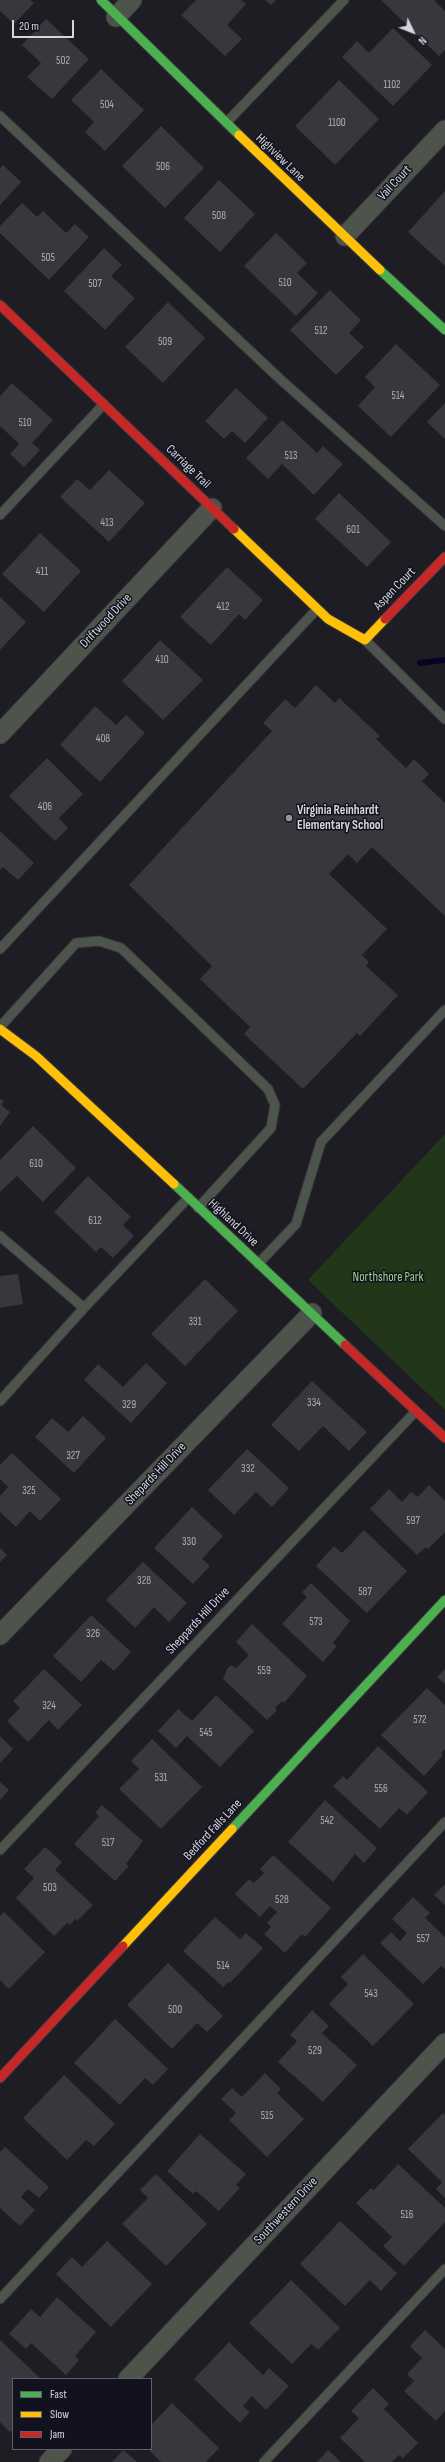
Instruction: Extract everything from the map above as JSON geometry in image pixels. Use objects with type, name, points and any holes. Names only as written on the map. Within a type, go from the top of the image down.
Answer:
[{"type":"street","name":"Highview Lane","points":[[101,0],[116,17],[226,123],[445,330]]},
{"type":"street","points":[[116,17],[132,0]]},
{"type":"street","name":"Vail Court","points":[[344,236],[445,130]]},
{"type":"street","name":"Carriage Trail","points":[[0,305],[328,619],[365,640]]},
{"type":"street","name":"Driftwood Drive","points":[[0,734],[212,508]]},
{"type":"street","name":"Aspen Court","points":[[365,640],[445,557]]},
{"type":"street","name":"Highland Drive","points":[[0,1028],[36,1056],[445,1438]]},
{"type":"street","name":"Shepards Hill Drive","points":[[0,1635],[312,1313]]},
{"type":"street","name":"Bedford Falls Lane","points":[[0,2078],[445,1600]]},
{"type":"street","name":"Southwestern Drive","points":[[129,2378],[445,2042]]},
{"type":"street","points":[[49,2462],[61,2450]]},
{"type":"lane","points":[[226,123],[344,0]]},
{"type":"lane","points":[[0,116],[280,379],[445,526]]},
{"type":"lane","points":[[0,515],[104,404]]},
{"type":"lane","points":[[0,949],[317,608]]},
{"type":"lane","points":[[365,640],[445,719]]},
{"type":"lane","points":[[0,1028],[76,943],[99,941],[121,948],[268,1089],[275,1105],[271,1128],[198,1208]]},
{"type":"lane","points":[[258,1264],[296,1224],[321,1142],[445,1010]]},
{"type":"lane","points":[[0,1401],[84,1308],[188,1198]]},
{"type":"lane","points":[[0,1236],[84,1308]]},
{"type":"lane","name":"Sheppards Hill Drive","points":[[0,1850],[416,1411]]},
{"type":"lane","points":[[0,2299],[445,1822]]},
{"type":"lane","points":[[264,2462],[445,2269]]},
{"type":"green space","name":"Northshore Park","points":[[445,1134],[445,1410],[308,1280]]},
{"type":"building","points":[[0,0],[30,0],[34,3],[14,24],[0,11]]},
{"type":"building","points":[[196,0],[241,0],[246,4],[227,25],[242,39],[225,56],[181,15]]},
{"type":"building","points":[[265,0],[276,0],[271,5]]},
{"type":"building","points":[[381,0],[434,0],[445,11],[445,50],[439,56]]},
{"type":"building","points":[[46,19],[89,59],[52,99],[27,77],[41,63],[22,45]]},
{"type":"building","points":[[393,28],[432,65],[393,106],[342,57],[357,41],[369,53]]},
{"type":"building","points":[[101,69],[144,110],[105,151],[85,132],[94,122],[71,100]]},
{"type":"building","points":[[339,80],[379,119],[335,165],[295,126]]},
{"type":"building","points":[[161,126],[204,168],[165,208],[122,166]]},
{"type":"building","points":[[3,165],[21,182],[0,205],[0,168]]},
{"type":"building","points":[[219,180],[255,214],[220,252],[184,218]]},
{"type":"building","points":[[445,191],[445,266],[408,232]]},
{"type":"building","points":[[22,203],[37,217],[43,211],[66,233],[75,224],[89,237],[49,280],[0,233],[0,226]]},
{"type":"building","points":[[276,233],[307,263],[297,273],[318,293],[296,316],[244,266]]},
{"type":"building","points":[[104,248],[122,265],[111,276],[135,298],[105,330],[64,291]]},
{"type":"building","points":[[330,290],[361,320],[349,333],[364,347],[336,375],[290,330]]},
{"type":"building","points":[[168,302],[205,338],[163,383],[125,347]]},
{"type":"building","points":[[396,344],[440,385],[391,437],[358,406],[375,387],[365,377]]},
{"type":"building","points":[[12,383],[53,420],[32,443],[40,450],[24,467],[10,454],[19,444],[0,426],[0,396]]},
{"type":"building","points":[[236,388],[268,418],[245,443],[232,431],[224,439],[205,421]]},
{"type":"building","points":[[445,403],[445,439],[427,422]]},
{"type":"building","points":[[282,420],[317,453],[323,446],[343,464],[314,495],[282,464],[268,479],[246,458]]},
{"type":"building","points":[[109,470],[145,503],[109,542],[60,497],[77,479],[90,490]]},
{"type":"building","points":[[339,493],[391,542],[367,567],[315,519]]},
{"type":"building","points":[[40,533],[81,571],[44,612],[2,574]]},
{"type":"building","points":[[227,567],[263,600],[245,620],[239,614],[211,645],[180,617]]},
{"type":"building","points":[[0,597],[26,622],[0,650]]},
{"type":"building","points":[[160,640],[203,680],[163,720],[122,681]]},
{"type":"building","points":[[316,685],[335,703],[339,698],[380,736],[376,739],[406,768],[414,759],[429,774],[422,781],[445,803],[445,916],[372,847],[357,863],[348,854],[329,874],[387,929],[362,955],[369,962],[366,966],[398,995],[360,1036],[357,1033],[303,1089],[244,1034],[250,1027],[200,979],[212,966],[129,885],[272,731],[263,723],[285,699],[295,708]]},
{"type":"building","points":[[95,706],[116,725],[126,715],[145,733],[100,782],[60,745]]},
{"type":"building","points":[[47,758],[83,794],[59,818],[68,828],[55,841],[9,796]]},
{"type":"building","points":[[0,831],[34,863],[18,880],[3,867],[0,870]]},
{"type":"building","points":[[0,1099],[4,1101],[1,1105],[10,1112],[0,1126]]},
{"type":"building","points":[[33,1126],[76,1168],[43,1202],[17,1176],[0,1192],[0,1160]]},
{"type":"building","points":[[88,1176],[131,1217],[123,1225],[134,1236],[113,1258],[101,1247],[96,1252],[54,1212]]},
{"type":"building","points":[[18,1274],[23,1304],[0,1308],[0,1276]]},
{"type":"building","points":[[205,1279],[238,1311],[185,1366],[151,1334]]},
{"type":"building","points":[[146,1363],[167,1383],[131,1423],[84,1380],[98,1364],[123,1387]]},
{"type":"building","points":[[312,1381],[367,1432],[349,1451],[323,1426],[299,1451],[271,1425]]},
{"type":"building","points":[[83,1416],[106,1438],[74,1473],[35,1437],[52,1418],[68,1432]]},
{"type":"building","points":[[247,1449],[289,1488],[272,1507],[256,1492],[234,1515],[208,1490]]},
{"type":"building","points":[[12,1453],[61,1499],[40,1521],[30,1511],[16,1527],[0,1512],[0,1496],[8,1487],[0,1479],[0,1465]]},
{"type":"building","points":[[429,1485],[445,1501],[445,1532],[428,1549],[426,1547],[417,1555],[370,1509],[389,1489],[402,1502],[411,1492],[418,1497]]},
{"type":"building","points":[[192,1507],[223,1536],[202,1559],[210,1566],[193,1584],[154,1548]]},
{"type":"building","points":[[364,1530],[407,1571],[367,1613],[316,1566],[334,1546],[342,1553]]},
{"type":"building","points":[[0,1548],[7,1555],[0,1562]]},
{"type":"building","points":[[143,1562],[187,1603],[169,1622],[154,1607],[135,1628],[106,1600]]},
{"type":"building","points":[[311,1583],[350,1621],[333,1643],[337,1646],[323,1662],[282,1624],[307,1597],[302,1592]]},
{"type":"building","points":[[91,1615],[131,1652],[114,1671],[101,1660],[81,1682],[53,1656]]},
{"type":"building","points":[[252,1624],[307,1676],[284,1703],[282,1701],[275,1708],[277,1710],[267,1720],[223,1679],[227,1669],[231,1665],[236,1668],[249,1655],[236,1642]]},
{"type":"building","points":[[44,1669],[82,1705],[58,1730],[49,1720],[28,1742],[7,1721],[20,1708],[13,1701]]},
{"type":"building","points":[[445,1669],[445,1684],[437,1677]]},
{"type":"building","points":[[427,1688],[445,1705],[445,1749],[441,1753],[443,1755],[424,1776],[381,1735]]},
{"type":"building","points":[[216,1695],[254,1731],[220,1767],[187,1736],[176,1748],[158,1731],[178,1709],[192,1721]]},
{"type":"building","points":[[0,1736],[13,1749],[0,1763]]},
{"type":"building","points":[[152,1739],[202,1787],[161,1829],[119,1789],[139,1769],[131,1761]]},
{"type":"building","points":[[378,1746],[428,1792],[407,1815],[399,1808],[380,1829],[333,1786],[343,1776],[347,1780]]},
{"type":"building","points":[[0,1782],[9,1790],[0,1800]]},
{"type":"building","points":[[325,1800],[377,1848],[364,1863],[355,1854],[333,1882],[288,1842]]},
{"type":"building","points":[[102,1805],[143,1841],[126,1864],[129,1866],[115,1881],[74,1844],[99,1816],[95,1813]]},
{"type":"building","points":[[45,1847],[62,1862],[55,1870],[93,1905],[77,1921],[75,1919],[70,1925],[67,1923],[54,1936],[16,1898],[34,1878],[24,1869]]},
{"type":"building","points":[[273,1855],[331,1908],[305,1937],[302,1934],[285,1953],[264,1934],[271,1927],[267,1923],[277,1912],[270,1906],[260,1917],[235,1894],[249,1879],[254,1883],[264,1873],[260,1869]]},
{"type":"building","points":[[445,1884],[445,1905],[434,1895]]},
{"type":"building","points":[[413,1897],[430,1913],[425,1918],[445,1937],[445,1969],[441,1966],[423,1984],[380,1943],[391,1932],[400,1941],[407,1933],[392,1919]]},
{"type":"building","points":[[4,1912],[45,1952],[9,1989],[0,1980],[0,1916]]},
{"type":"building","points":[[215,1917],[240,1939],[246,1933],[263,1948],[230,1983],[228,1982],[223,1987],[183,1951]]},
{"type":"building","points":[[363,1954],[414,2004],[373,2046],[329,2004],[348,1984],[341,1977]]},
{"type":"building","points":[[168,1963],[223,2016],[207,2032],[197,2023],[172,2049],[127,2005]]},
{"type":"building","points":[[312,2010],[329,2026],[322,2033],[357,2065],[323,2102],[278,2062],[297,2041],[290,2035]]},
{"type":"building","points":[[115,2019],[168,2069],[153,2085],[145,2078],[120,2105],[74,2063]]},
{"type":"building","points":[[265,2073],[281,2089],[277,2093],[304,2119],[267,2157],[229,2120],[236,2113],[221,2099],[232,2088],[242,2097]]},
{"type":"building","points":[[64,2075],[115,2124],[94,2146],[86,2140],[67,2160],[23,2118]]},
{"type":"building","points":[[443,2113],[445,2115],[445,2198],[436,2189],[442,2182],[408,2149]]},
{"type":"building","points":[[200,2134],[246,2174],[236,2185],[240,2188],[219,2211],[196,2191],[193,2194],[167,2171]]},
{"type":"building","points":[[5,2147],[49,2187],[39,2198],[28,2189],[21,2197],[35,2210],[20,2226],[0,2208],[0,2152]]},
{"type":"building","points":[[398,2164],[445,2208],[445,2222],[404,2266],[383,2246],[392,2237],[356,2203],[371,2188],[374,2190]]},
{"type":"building","points":[[156,2174],[207,2224],[166,2266],[122,2224],[148,2198],[140,2190]]},
{"type":"building","points":[[340,2221],[397,2273],[381,2291],[370,2280],[345,2306],[300,2264]]},
{"type":"building","points":[[107,2241],[152,2284],[111,2327],[56,2274],[72,2257],[82,2267]]},
{"type":"building","points":[[291,2280],[340,2328],[318,2350],[311,2344],[292,2364],[249,2323]]},
{"type":"building","points":[[57,2297],[96,2332],[75,2356],[79,2360],[66,2375],[31,2343],[26,2349],[9,2334],[31,2309],[40,2317]]},
{"type":"building","points":[[425,2330],[445,2349],[445,2411],[436,2421],[404,2391],[414,2381],[407,2374],[422,2358],[410,2346]]},
{"type":"building","points":[[0,2340],[40,2378],[12,2378],[12,2430],[10,2432],[0,2422]]},
{"type":"building","points":[[229,2342],[263,2375],[269,2368],[289,2386],[266,2410],[252,2396],[243,2406],[250,2412],[240,2423],[194,2379]]},
{"type":"building","points":[[373,2388],[389,2404],[384,2409],[418,2443],[403,2458],[399,2455],[392,2462],[365,2462],[340,2438],[359,2418],[351,2411]]},
{"type":"building","points":[[172,2403],[219,2448],[206,2462],[161,2462],[149,2450],[152,2450],[152,2424]]},
{"type":"building","points":[[123,2450],[137,2462],[112,2462]]},
{"type":"building","points":[[328,2450],[341,2462],[317,2462]]},
{"type":"waterway","points":[[420,663],[445,660]]},
{"type":"traffic: fast","points":[[101,0],[239,135]]},
{"type":"traffic: fast","points":[[380,270],[445,330]]},
{"type":"traffic: fast","points":[[174,1184],[345,1345]]},
{"type":"traffic: fast","points":[[232,1829],[445,1600]]},
{"type":"traffic: slow","points":[[239,135],[380,270]]},
{"type":"traffic: slow","points":[[234,529],[328,619],[365,640],[385,619]]},
{"type":"traffic: slow","points":[[0,1029],[36,1056],[174,1184]]},
{"type":"traffic: slow","points":[[123,1946],[232,1829]]},
{"type":"traffic: jam","points":[[0,305],[234,529]]},
{"type":"traffic: jam","points":[[385,619],[445,557]]},
{"type":"traffic: jam","points":[[345,1345],[445,1438]]},
{"type":"traffic: jam","points":[[0,2078],[123,1946]]},
{"type":"place","name":"Virginia Reinhardt Elementary School","points":[[289,818]]}]
